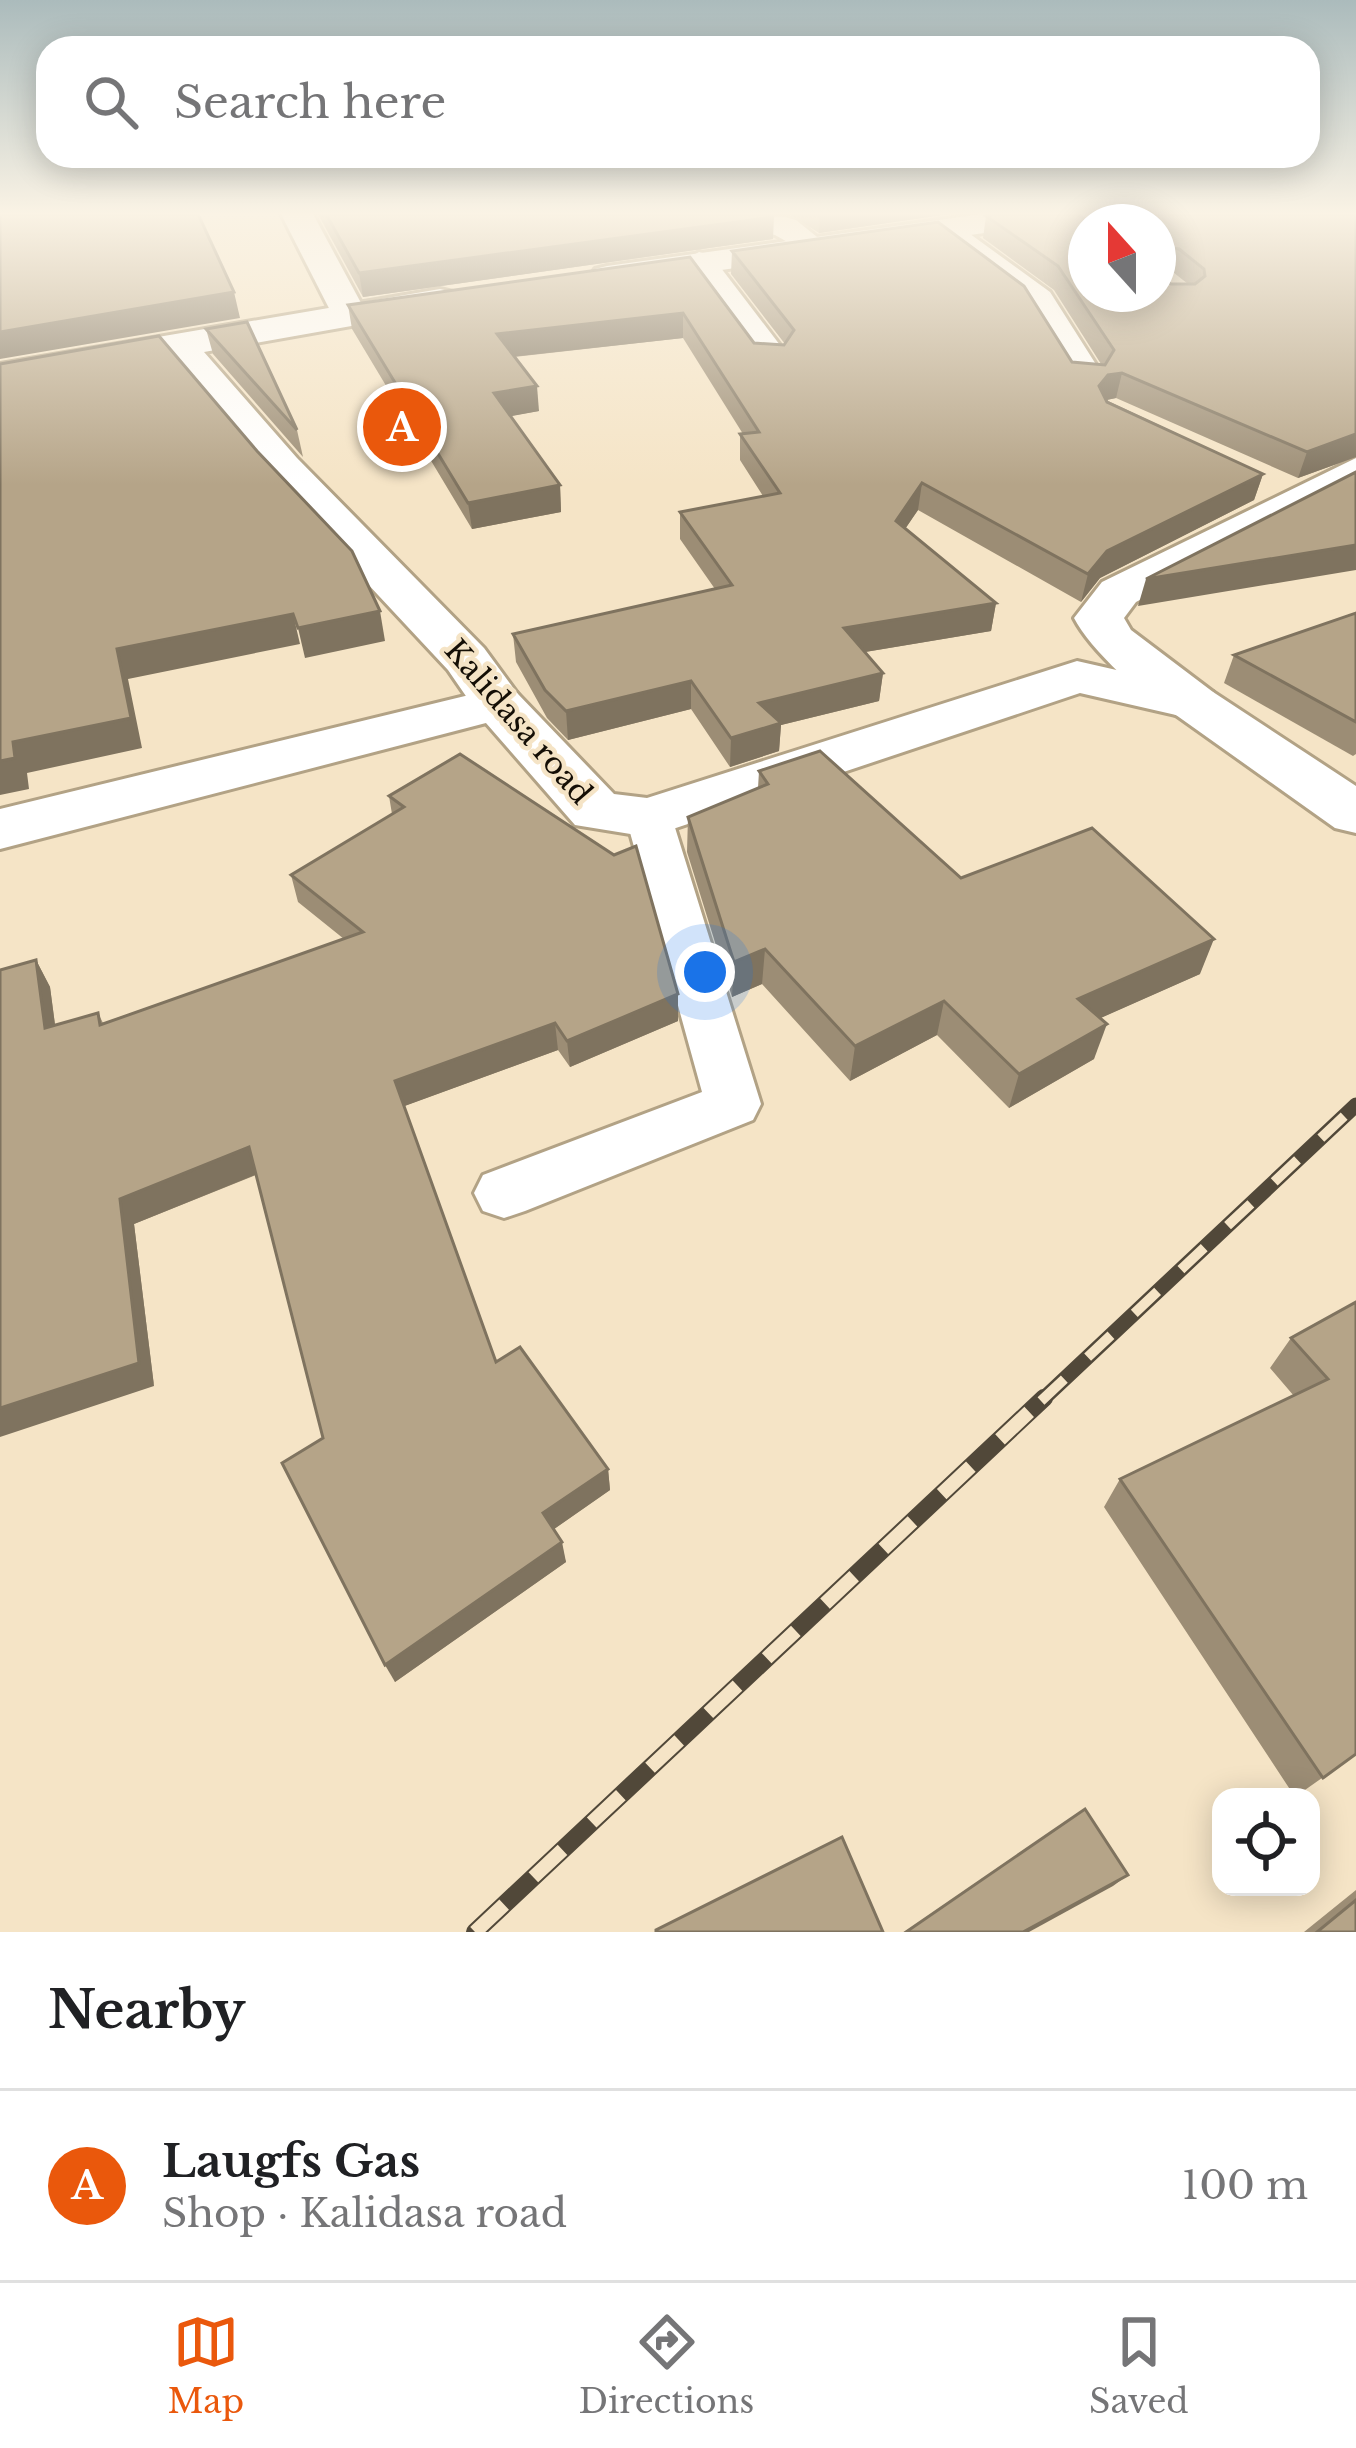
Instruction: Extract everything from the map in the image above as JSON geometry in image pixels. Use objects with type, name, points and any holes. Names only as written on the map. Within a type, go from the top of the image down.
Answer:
[{"type":"street","points":[[345,304],[350,314]]},
{"type":"street","points":[[0,376],[413,304]]},
{"type":"street","points":[[731,304],[770,357]]},
{"type":"street","points":[[1040,304],[1084,377]]},
{"type":"street","name":"Kalidasa road","points":[[178,345],[282,467],[466,659],[498,704],[596,811],[649,818],[1077,677],[1194,703],[1356,814]]},
{"type":"street","points":[[1194,703],[1110,639],[1099,618],[1119,592],[1279,490],[1356,471]]},
{"type":"street","points":[[0,829],[498,704]]},
{"type":"lane","points":[[504,1192],[733,1104],[649,818]]},
{"type":"building","points":[[0,304],[163,304],[0,332]]},
{"type":"building","points":[[725,304],[754,343],[784,345],[794,330],[774,304],[1035,304],[1072,362],[1105,365],[1114,350],[1089,312],[1176,312],[1176,304],[1356,304],[1356,434],[1307,452],[1122,373],[1108,375],[1099,386],[1107,402],[1263,474],[1107,551],[1088,574],[922,483],[896,521],[996,603],[844,628],[883,673],[759,703],[781,723],[731,738],[691,681],[566,711],[545,690],[513,634],[732,585],[680,512],[780,493],[740,434],[759,432],[683,313],[497,334],[537,386],[494,393],[560,485],[468,503],[348,305]]},
{"type":"building","points":[[247,322],[297,430],[206,329]]},
{"type":"building","points":[[159,336],[257,451],[352,551],[380,611],[298,628],[293,614],[117,649],[131,718],[13,742],[15,758],[0,761],[0,364]]},
{"type":"building","points":[[1356,472],[1356,545],[1146,579]]},
{"type":"building","points":[[1356,613],[1356,722],[1234,655]]},
{"type":"building","points":[[820,751],[961,878],[1092,828],[1214,939],[1078,999],[1107,1024],[1019,1074],[944,1001],[855,1046],[765,949],[734,962],[688,817],[768,784],[759,771]]},
{"type":"building","points":[[460,754],[614,855],[636,846],[678,994],[567,1041],[555,1023],[395,1081],[496,1362],[520,1347],[608,1469],[543,1513],[562,1542],[385,1665],[282,1463],[323,1438],[249,1147],[120,1199],[139,1363],[0,1408],[0,970],[36,960],[45,1028],[98,1013],[100,1025],[363,932],[291,875],[404,807],[389,796]]},
{"type":"building","points":[[1356,1302],[1356,1754],[1323,1778],[1120,1479],[1328,1379],[1291,1338]]},
{"type":"building","points":[[1085,1809],[1128,1875],[1023,1932],[906,1932]]},
{"type":"building","points":[[842,1837],[883,1932],[656,1932],[656,1930]]},
{"type":"building","points":[[1356,1900],[1356,1932],[1317,1932]]},
{"type":"railway","points":[[1041,1401],[1356,1105]]},
{"type":"railway","points":[[475,1932],[1044,1398]]},
{"type":"place","name":"Laugfs Gas","points":[[402,427]]}]
